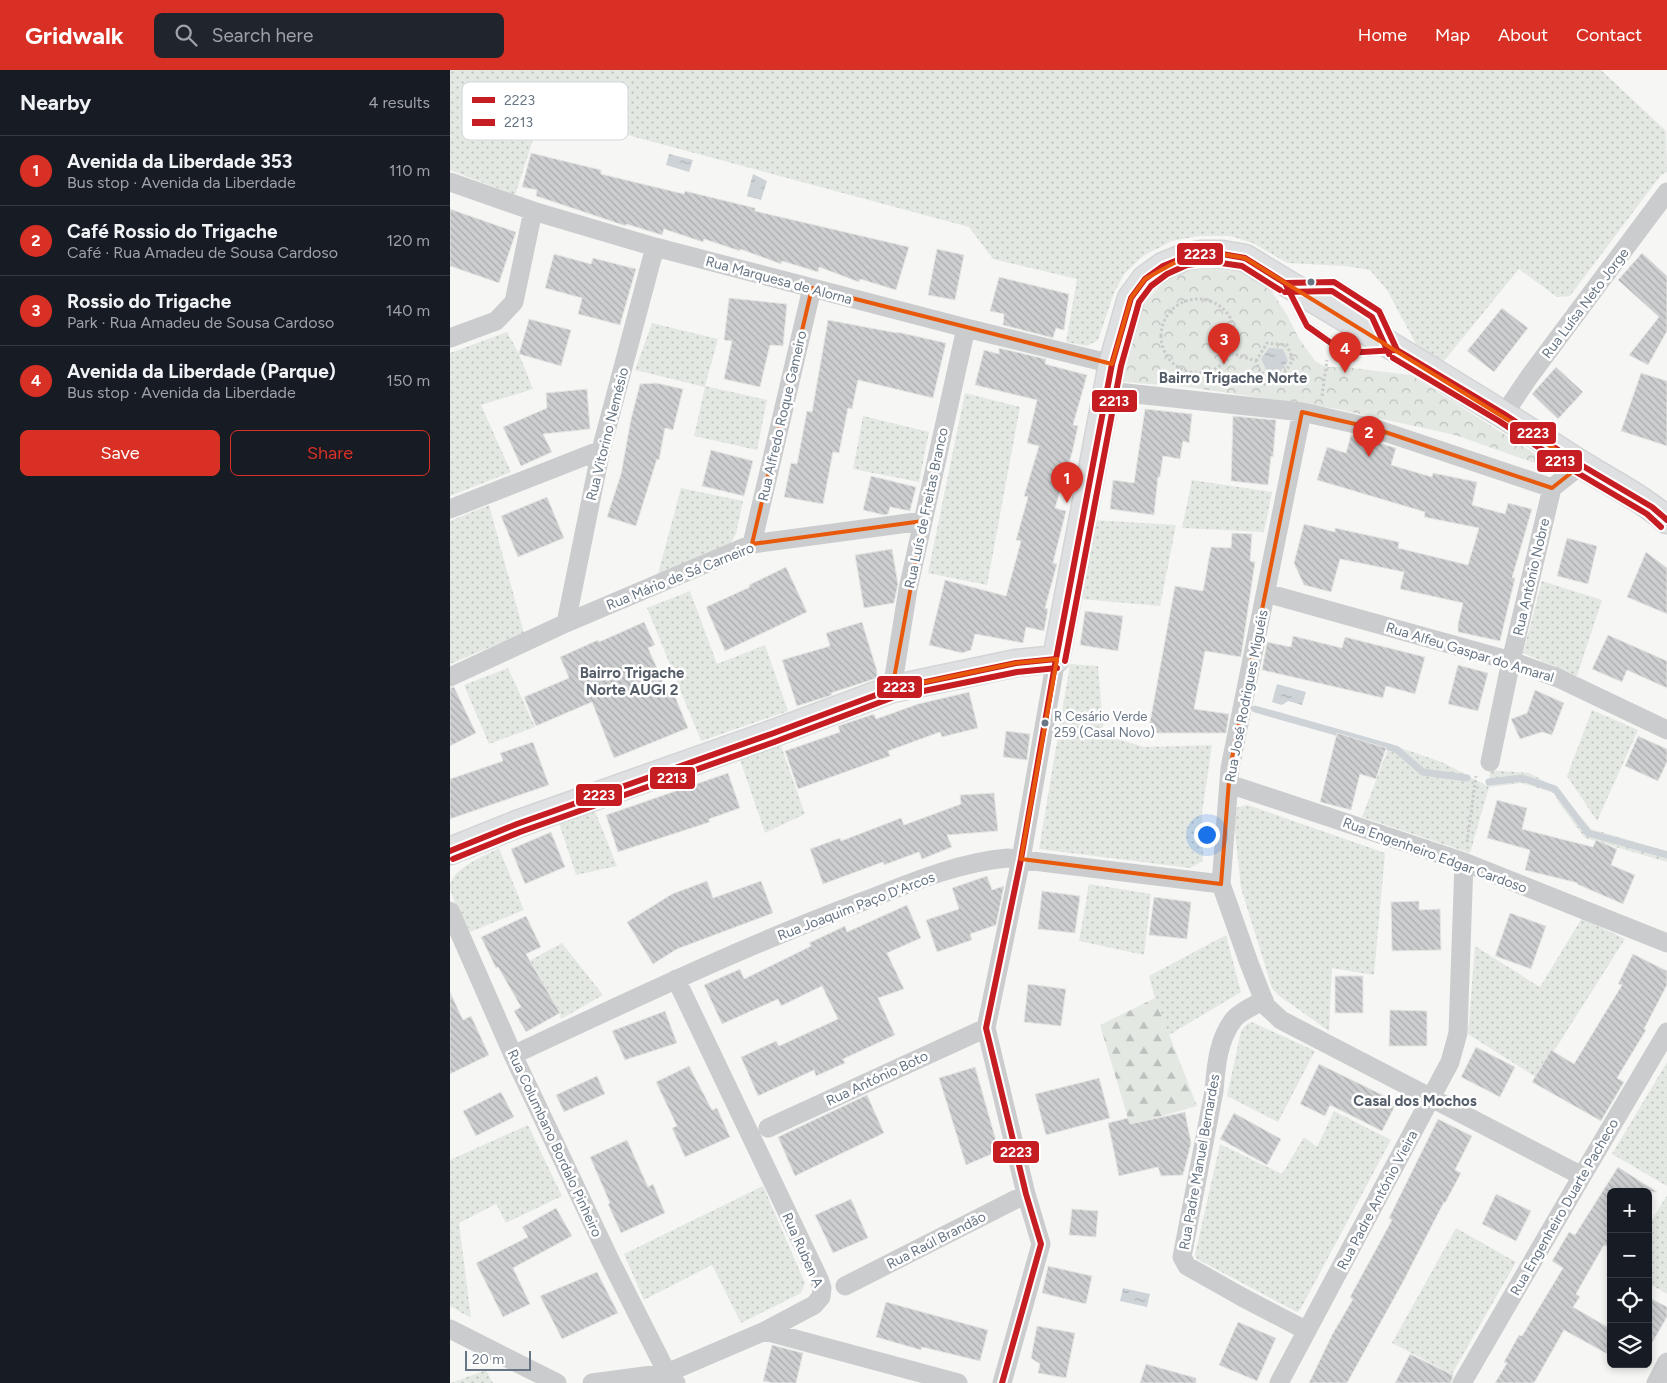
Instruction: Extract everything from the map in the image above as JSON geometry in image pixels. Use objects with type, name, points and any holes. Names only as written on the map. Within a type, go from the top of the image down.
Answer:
[{"type":"street","name":"Rua Marquesa de Alorna","points":[[450,182],[533,211],[655,247],[1112,364]]},
{"type":"street","name":"Rua Luísa Neto Jorge","points":[[1504,414],[1535,369],[1667,192]]},
{"type":"street","points":[[450,338],[496,321],[514,302],[533,211]]},
{"type":"street","name":"Rua Vitorino Nemésio","points":[[566,623],[601,450],[655,247]]},
{"type":"street","points":[[1002,1383],[1040,1244],[986,1028],[1021,859],[1056,658],[1112,364],[1131,298],[1145,280],[1163,266],[1185,257],[1202,254],[1222,254],[1245,258],[1504,414],[1580,464],[1652,507],[1667,520]]},
{"type":"street","name":"Rua Alfredo Roque Gameiro","points":[[752,544],[812,288]]},
{"type":"street","name":"Rua Luís de Freitas Branco","points":[[892,689],[908,589],[966,328]]},
{"type":"street","points":[[1108,391],[1311,414],[1373,428],[1552,488],[1580,464]]},
{"type":"street","name":"Rua José Rodrigues Miguéis","points":[[1311,414],[1266,593],[1229,784],[1221,884],[1249,963],[1266,1006],[1281,1020],[1582,1176]]},
{"type":"street","points":[[450,509],[601,450]]},
{"type":"street","name":"Rua António Nobre","points":[[1490,762],[1511,661],[1552,488]]},
{"type":"street","name":"Rua Mário de Sá Carneiro","points":[[450,677],[566,623],[752,544],[923,521]]},
{"type":"street","name":"Rua Alfeu Gaspar do Amaral","points":[[1266,593],[1511,661],[1558,678],[1667,730]]},
{"type":"street","points":[[450,851],[517,824],[892,689],[1016,663],[1056,658]]},
{"type":"street","name":"Rua Engenheiro Edgar Cardoso","points":[[1229,784],[1464,862],[1667,944]]},
{"type":"street","name":"Rua Joaquim Paço D'Arcos","points":[[513,1054],[676,979],[814,920],[921,879],[993,859],[1021,859],[1221,884]]},
{"type":"street","name":"Rua Padre António Vieira","points":[[1279,1383],[1450,1062],[1458,1033],[1464,862]]},
{"type":"street","name":"Rua Columbano Bordalo Pinheiro","points":[[450,911],[513,1054],[607,1253],[672,1378]]},
{"type":"street","name":"Rua Ruben A","points":[[592,1383],[672,1378],[814,1305],[821,1297],[822,1288],[676,979]]},
{"type":"street","name":"Rua Padre Manuel Bernardes","points":[[1264,1000],[1235,1018],[1223,1038],[1182,1257],[1187,1266],[1242,1298],[1307,1331]]},
{"type":"street","name":"Rua António Boto","points":[[768,1128],[986,1028]]},
{"type":"street","name":"Rua Engenheiro Duarte Pacheco","points":[[1462,1383],[1667,1032]]},
{"type":"street","name":"Rua Raúl Brandão","points":[[845,1286],[1026,1194]]},
{"type":"street","points":[[450,1329],[558,1383]]},
{"type":"street","points":[[765,1331],[958,1383]]},
{"type":"street","points":[[1656,1383],[1667,1362]]},
{"type":"lane","points":[[1285,283],[1307,326],[1345,353],[1397,350]]},
{"type":"path","points":[[1199,298],[1211,301],[1222,307],[1230,317],[1235,328],[1235,341],[1231,352],[1219,366],[1203,373],[1179,368],[1170,361],[1164,350],[1161,339],[1162,326],[1175,306],[1186,300],[1199,298]]},
{"type":"path","points":[[1311,414],[1329,341]]},
{"type":"path","points":[[1256,361],[1267,343],[1286,345],[1293,360],[1282,376],[1261,373]]},
{"type":"path","points":[[1231,352],[1256,361],[1271,399],[1270,408]]},
{"type":"path","points":[[1464,862],[1477,773],[1490,762]]},
{"type":"highlighted area","points":[[1222,254],[1245,258],[1581,465],[1552,488],[1373,428],[1302,412],[1230,768],[1221,884],[1021,859],[1057,659],[1016,663],[892,689],[923,521],[752,544],[812,288],[1112,364],[1131,298],[1145,279],[1185,257]]},
{"type":"green space","points":[[450,70],[1601,70],[1666,131],[1667,172],[1661,175],[1570,296],[1557,297],[1519,269],[1443,362],[1417,346],[1387,290],[1370,270],[1345,266],[1287,263],[1253,243],[1230,236],[1199,236],[1172,241],[1143,256],[1124,274],[1114,293],[1098,340],[1087,346],[1066,342],[1077,279],[993,259],[969,227],[628,135],[628,82],[462,82],[462,140],[533,140],[515,195],[450,170]]},
{"type":"green space","points":[[1226,265],[1248,274],[1268,286],[1287,315],[1298,337],[1315,361],[1326,367],[1344,367],[1411,375],[1551,464],[1546,467],[1455,435],[1337,409],[1188,387],[1123,382],[1140,309],[1167,278],[1200,268]]},
{"type":"green space","points":[[652,323],[718,339],[705,386],[767,400],[757,450],[694,436],[705,387],[635,370]]},
{"type":"green space","points":[[507,332],[519,354],[533,389],[481,405],[511,472],[450,496],[450,353]]},
{"type":"green space","points":[[965,393],[1020,407],[987,585],[928,573]]},
{"type":"green space","points":[[863,416],[929,432],[919,482],[853,469]]},
{"type":"green space","points":[[1192,480],[1272,492],[1264,532],[1182,528]]},
{"type":"green space","points":[[681,488],[743,501],[736,534],[729,546],[658,574]]},
{"type":"green space","points":[[489,505],[524,633],[450,664],[450,521]]},
{"type":"green space","points":[[1093,520],[1176,525],[1160,606],[1080,599]]},
{"type":"green space","points":[[1542,581],[1602,600],[1577,676],[1523,653]]},
{"type":"green space","points":[[690,591],[717,664],[765,645],[788,711],[701,741],[647,608]]},
{"type":"green space","points":[[1070,664],[1098,666],[1104,735],[1144,747],[1212,745],[1202,813],[1203,861],[1190,868],[1039,849]]},
{"type":"green space","points":[[508,668],[535,727],[489,744],[464,685]]},
{"type":"green space","points":[[1592,710],[1638,730],[1597,821],[1567,776]]},
{"type":"green space","points":[[780,743],[805,814],[765,833],[739,757]]},
{"type":"green space","points":[[1390,744],[1444,763],[1489,787],[1470,853],[1362,817]]},
{"type":"green space","points":[[1490,770],[1529,773],[1556,787],[1591,829],[1667,851],[1667,862],[1585,838],[1559,803],[1554,793],[1522,783],[1489,787]]},
{"type":"green space","points":[[1248,805],[1385,853],[1374,975],[1332,968],[1329,1031],[1278,995],[1272,988],[1241,888],[1233,814],[1238,807]]},
{"type":"green space","points":[[594,809],[617,866],[576,875],[559,823]]},
{"type":"green space","points":[[499,848],[524,910],[470,932],[453,898],[450,888],[451,881],[469,864]]},
{"type":"green space","points":[[1089,884],[1151,894],[1144,955],[1079,941]]},
{"type":"green space","points":[[1582,918],[1625,939],[1537,1078],[1468,1034],[1475,946],[1540,987]]},
{"type":"green space","points":[[1226,935],[1241,992],[1169,1035],[1149,976]]},
{"type":"green space","points":[[562,943],[603,995],[561,1019],[560,1013],[529,961]]},
{"type":"green space","points":[[1155,998],[1197,1106],[1130,1125],[1100,1025]]},
{"type":"green space","points":[[1252,1022],[1315,1051],[1278,1122],[1227,1096],[1241,1031]]},
{"type":"green space","points":[[1667,1062],[1667,1186],[1612,1154]]},
{"type":"green space","points":[[1334,1111],[1391,1140],[1300,1310],[1297,1312],[1197,1259],[1195,1255],[1220,1144],[1282,1174],[1304,1137],[1317,1147]]},
{"type":"green space","points":[[528,1125],[562,1196],[506,1223],[496,1204],[459,1223],[471,1318],[450,1306],[450,1160]]},
{"type":"green space","points":[[763,1186],[805,1283],[801,1293],[741,1323],[712,1265],[644,1300],[624,1254]]},
{"type":"green space","points":[[1667,1195],[1667,1294],[1652,1285],[1652,1220]]},
{"type":"green space","points":[[1456,1228],[1516,1262],[1452,1374],[1392,1343]]},
{"type":"green space","points":[[486,1370],[493,1383],[451,1383]]},
{"type":"water","points":[[669,154],[693,160],[689,172],[666,165]]},
{"type":"water","points":[[753,174],[767,181],[761,200],[747,196]]},
{"type":"water","points":[[1269,348],[1283,349],[1288,361],[1280,372],[1267,371],[1261,359]]},
{"type":"water","points":[[1277,684],[1306,692],[1302,705],[1288,701],[1282,705],[1272,702]]},
{"type":"water","points":[[1123,1288],[1150,1294],[1147,1307],[1120,1301]]},
{"type":"building","points":[[531,153],[601,170],[601,174],[684,194],[685,191],[755,208],[755,211],[909,247],[896,290],[860,279],[859,282],[819,267],[818,272],[782,261],[781,264],[740,249],[740,251],[704,239],[703,242],[664,229],[662,235],[626,224],[626,226],[536,196],[537,190],[522,187]]},
{"type":"building","points":[[450,209],[516,232],[499,283],[450,266]]},
{"type":"building","points":[[937,249],[964,255],[955,300],[928,295]]},
{"type":"building","points":[[1642,253],[1667,276],[1667,331],[1648,365],[1629,355],[1659,317],[1618,280]]},
{"type":"building","points":[[554,254],[591,264],[593,258],[636,269],[620,325],[578,314],[582,298],[545,288]]},
{"type":"building","points":[[999,277],[1069,294],[1064,330],[1056,328],[1053,338],[1003,325],[1004,314],[990,311]]},
{"type":"building","points":[[729,298],[787,304],[783,346],[770,345],[760,387],[724,379],[732,341],[724,340]]},
{"type":"building","points":[[1502,308],[1528,328],[1494,372],[1467,351]]},
{"type":"building","points":[[529,319],[571,330],[561,366],[519,354]]},
{"type":"building","points":[[828,320],[946,343],[933,398],[858,380],[852,409],[848,408],[839,453],[833,452],[823,504],[784,497],[791,463],[797,464],[807,411],[812,412]]},
{"type":"building","points":[[999,348],[1046,359],[1045,364],[1087,375],[1073,425],[1078,426],[1072,453],[1055,508],[1066,511],[1053,563],[1057,564],[1045,608],[1048,609],[1044,631],[1026,627],[1023,643],[975,634],[971,650],[962,653],[929,645],[945,580],[1006,596],[1021,541],[1016,540],[1028,497],[1024,496],[1039,446],[1027,443],[1037,400],[975,385],[984,350],[999,354]]},
{"type":"building","points":[[1556,367],[1583,392],[1558,419],[1532,394]]},
{"type":"building","points":[[1641,373],[1667,381],[1667,446],[1621,431]]},
{"type":"building","points":[[656,383],[683,389],[673,430],[665,428],[659,460],[657,459],[636,526],[607,517],[621,474],[631,419],[640,384]]},
{"type":"building","points":[[587,389],[590,429],[543,434],[552,452],[521,466],[503,427],[547,408],[546,393]]},
{"type":"building","points":[[1145,409],[1192,414],[1189,443],[1183,441],[1180,459],[1163,456],[1160,477],[1158,477],[1154,515],[1110,509],[1113,480],[1134,483]]},
{"type":"building","points":[[1233,416],[1276,420],[1273,457],[1271,456],[1268,485],[1231,481]]},
{"type":"building","points":[[1351,435],[1396,448],[1391,465],[1432,477],[1433,473],[1477,482],[1472,505],[1505,514],[1508,503],[1532,509],[1512,578],[1515,578],[1500,641],[1458,632],[1463,603],[1400,589],[1404,572],[1340,559],[1331,592],[1304,585],[1294,563],[1304,524],[1335,532],[1335,528],[1399,542],[1398,548],[1468,565],[1479,528],[1424,517],[1425,512],[1317,480],[1327,447],[1346,453]]},
{"type":"building","points":[[711,450],[753,461],[744,496],[702,486]]},
{"type":"building","points":[[871,476],[916,487],[910,511],[890,507],[888,514],[884,515],[863,510]]},
{"type":"building","points":[[547,497],[564,538],[518,557],[501,516]]},
{"type":"building","points":[[1232,533],[1252,534],[1250,561],[1255,562],[1241,657],[1205,651],[1194,709],[1229,714],[1226,733],[1148,733],[1175,586],[1203,591],[1211,547],[1231,548]]},
{"type":"building","points":[[1567,538],[1597,546],[1588,584],[1557,576]]},
{"type":"building","points":[[892,549],[898,584],[894,603],[864,608],[855,555]]},
{"type":"building","points":[[1646,552],[1667,568],[1667,614],[1627,597]]},
{"type":"building","points":[[786,567],[807,612],[725,651],[706,607],[750,587],[749,585]]},
{"type":"building","points":[[1085,611],[1123,616],[1118,651],[1080,645]]},
{"type":"building","points":[[644,622],[655,645],[648,648],[668,693],[674,694],[688,728],[614,758],[592,702],[536,726],[524,697],[569,678],[560,657]]},
{"type":"building","points":[[862,622],[877,671],[877,678],[797,706],[782,660],[830,646],[826,633]]},
{"type":"building","points":[[1608,635],[1667,661],[1667,688],[1627,670],[1622,682],[1592,669]]},
{"type":"building","points":[[1293,636],[1342,648],[1345,637],[1425,657],[1415,694],[1386,686],[1383,698],[1262,670],[1267,642],[1291,647]]},
{"type":"building","points":[[1458,665],[1488,673],[1478,711],[1448,704]]},
{"type":"building","points":[[454,687],[476,733],[450,746],[450,688]]},
{"type":"building","points":[[1535,690],[1564,703],[1552,735],[1542,732],[1520,739],[1511,719],[1527,713]]},
{"type":"building","points":[[969,692],[978,728],[942,737],[940,732],[888,751],[890,756],[798,789],[785,751],[840,732],[838,726],[874,714],[876,719],[918,704]]},
{"type":"building","points":[[1006,731],[1030,734],[1027,760],[1003,757]]},
{"type":"building","points":[[1337,733],[1386,748],[1376,779],[1360,774],[1351,810],[1320,802]]},
{"type":"building","points":[[1638,736],[1667,749],[1667,762],[1658,781],[1625,766]]},
{"type":"building","points":[[533,742],[549,785],[450,819],[450,779],[503,761],[500,753]]},
{"type":"building","points":[[728,773],[740,808],[709,819],[710,822],[618,852],[606,815]]},
{"type":"building","points":[[994,793],[998,831],[947,835],[952,847],[922,859],[919,852],[884,865],[883,862],[823,884],[810,849],[840,838],[841,841],[901,818],[904,825],[961,804],[960,795]]},
{"type":"building","points":[[1497,800],[1527,808],[1522,829],[1593,847],[1596,840],[1617,849],[1611,865],[1635,875],[1623,904],[1578,883],[1525,870],[1530,850],[1487,838]]},
{"type":"building","points":[[551,832],[565,867],[525,884],[511,849]]},
{"type":"building","points":[[987,876],[992,890],[1004,886],[996,925],[970,934],[972,940],[937,952],[926,920],[959,909],[952,888]]},
{"type":"building","points":[[707,881],[713,898],[761,881],[773,913],[677,949],[653,964],[627,922],[672,894]]},
{"type":"building","points":[[1042,891],[1080,896],[1075,933],[1038,929]]},
{"type":"building","points":[[1154,897],[1191,902],[1187,939],[1149,935]]},
{"type":"building","points":[[1419,901],[1419,910],[1440,909],[1441,950],[1392,951],[1391,902]]},
{"type":"building","points":[[907,905],[921,938],[887,953],[904,989],[878,998],[895,1035],[843,1059],[845,1063],[816,1076],[814,1070],[758,1096],[741,1057],[776,1041],[779,1046],[838,1019],[822,986],[781,1006],[778,999],[722,1024],[704,985],[740,969],[744,979],[811,946],[809,943],[845,926],[847,932]]},
{"type":"building","points":[[1510,913],[1546,926],[1531,969],[1495,956]]},
{"type":"building","points":[[526,916],[541,947],[526,954],[560,1013],[526,1032],[514,1011],[521,1007],[498,967],[496,968],[481,937]]},
{"type":"building","points":[[1633,954],[1667,971],[1667,985],[1644,1029],[1646,1030],[1617,1078],[1624,1082],[1601,1121],[1532,1082],[1551,1050],[1574,1064],[1622,985],[1618,984]]},
{"type":"building","points":[[1335,976],[1363,976],[1363,1013],[1335,1013]]},
{"type":"building","points":[[1028,984],[1066,989],[1061,1026],[1024,1022]]},
{"type":"building","points":[[450,992],[463,1020],[471,1016],[489,1055],[450,1074]]},
{"type":"building","points":[[1390,1010],[1427,1011],[1427,1046],[1389,1046]]},
{"type":"building","points":[[665,1011],[677,1043],[625,1060],[612,1031]]},
{"type":"building","points":[[1476,1047],[1515,1067],[1500,1097],[1461,1077]]},
{"type":"building","points":[[1319,1064],[1397,1102],[1382,1131],[1330,1105],[1325,1116],[1300,1104]]},
{"type":"building","points":[[689,1066],[712,1110],[717,1108],[730,1137],[685,1157],[672,1128],[677,1126],[656,1082]]},
{"type":"building","points":[[975,1067],[999,1151],[966,1165],[939,1078]]},
{"type":"building","points":[[597,1076],[605,1094],[564,1112],[556,1095]]},
{"type":"building","points":[[1099,1078],[1110,1118],[1046,1135],[1035,1094]]},
{"type":"building","points":[[501,1092],[514,1117],[476,1136],[463,1111]]},
{"type":"building","points":[[867,1095],[884,1133],[795,1176],[778,1137]]},
{"type":"building","points":[[1185,1112],[1191,1143],[1183,1175],[1161,1176],[1158,1167],[1119,1176],[1108,1123],[1128,1118],[1130,1124]]},
{"type":"building","points":[[1234,1113],[1281,1139],[1267,1165],[1220,1139]]},
{"type":"building","points":[[1438,1119],[1472,1136],[1455,1170],[1461,1173],[1347,1383],[1309,1383],[1332,1335],[1353,1299],[1350,1297],[1392,1220],[1389,1218]]},
{"type":"building","points":[[627,1140],[648,1187],[653,1184],[665,1213],[621,1233],[590,1157]]},
{"type":"building","points":[[1618,1167],[1651,1188],[1607,1188],[1607,1246],[1604,1245],[1576,1294],[1580,1297],[1573,1307],[1607,1327],[1607,1354],[1564,1330],[1534,1383],[1495,1383],[1507,1363],[1504,1362],[1519,1335],[1522,1336],[1563,1268],[1552,1261],[1569,1232],[1575,1235]]},
{"type":"building","points":[[1496,1194],[1531,1211],[1516,1241],[1482,1224]]},
{"type":"building","points":[[851,1199],[868,1238],[833,1253],[815,1215]]},
{"type":"building","points":[[556,1208],[572,1236],[513,1268],[530,1304],[503,1317],[476,1263],[528,1237],[522,1227]]},
{"type":"building","points":[[1072,1209],[1098,1211],[1096,1237],[1069,1235]]},
{"type":"building","points":[[1048,1266],[1092,1276],[1086,1304],[1042,1293]]},
{"type":"building","points":[[597,1272],[618,1313],[562,1339],[540,1296]]},
{"type":"building","points":[[1652,1299],[1667,1307],[1667,1317],[1652,1343]]},
{"type":"building","points":[[886,1302],[988,1330],[980,1361],[922,1347],[921,1350],[876,1337]]},
{"type":"building","points":[[1238,1322],[1276,1338],[1257,1381],[1219,1365]]},
{"type":"building","points":[[1037,1326],[1075,1333],[1066,1378],[1038,1373],[1040,1364],[1031,1358]]},
{"type":"building","points":[[772,1345],[803,1353],[796,1383],[763,1381]]},
{"type":"building","points":[[1410,1354],[1453,1375],[1451,1383],[1395,1383]]},
{"type":"building","points":[[1146,1364],[1196,1378],[1196,1383],[1140,1383]]},
{"type":"waterway","points":[[1255,709],[1396,749],[1423,772],[1467,778]]},
{"type":"waterway","points":[[1489,782],[1522,778],[1555,789],[1588,833],[1667,855]]},
{"type":"transit line","name":"2223","points":[[1002,1383],[1041,1244],[1026,1194],[986,1028],[1021,859],[1056,659],[1112,364],[1131,298],[1145,279],[1163,266],[1185,257],[1201,254],[1222,254],[1245,258],[1285,283],[1307,326],[1345,353],[1397,350]]},
{"type":"transit line","name":"2213","points":[[1065,661],[1121,366],[1139,302],[1151,286],[1167,274],[1187,265],[1202,263],[1242,266],[1280,290]]},
{"type":"transit line","name":"2223","points":[[1285,283],[1334,282],[1379,311],[1397,350]]},
{"type":"transit line","name":"2213","points":[[1285,292],[1332,291],[1372,317],[1389,354]]},
{"type":"transit line","name":"2223","points":[[1397,350],[1504,414],[1581,465],[1652,507],[1667,520]]},
{"type":"transit line","name":"2213","points":[[1393,358],[1499,421],[1576,472],[1647,514],[1661,527]]},
{"type":"transit line","name":"2223","points":[[450,851],[517,824],[892,689],[1016,663],[1056,659]]},
{"type":"transit line","name":"2213","points":[[453,859],[520,832],[777,741],[894,697],[1017,672],[1057,668]]},
{"type":"place","name":"Rossio do Trigache","points":[[1224,364]]},
{"type":"place","name":"Avenida da Liberdade (Parque)","points":[[1345,373]]},
{"type":"place","name":"Café Rossio do Trigache","points":[[1369,457]]},
{"type":"place","name":"Avenida da Liberdade 353","points":[[1067,503]]},
{"type":"place","name":"R Cesário Verde 259 (Casal Novo)","points":[[1045,723]]},
{"type":"district","name":"Bairro Trigache Norte","points":[[1233,378]]},
{"type":"district","name":"Bairro Trigache Norte AUGI 2","points":[[632,682]]},
{"type":"district","name":"Casal dos Mochos","points":[[1415,1101]]}]
